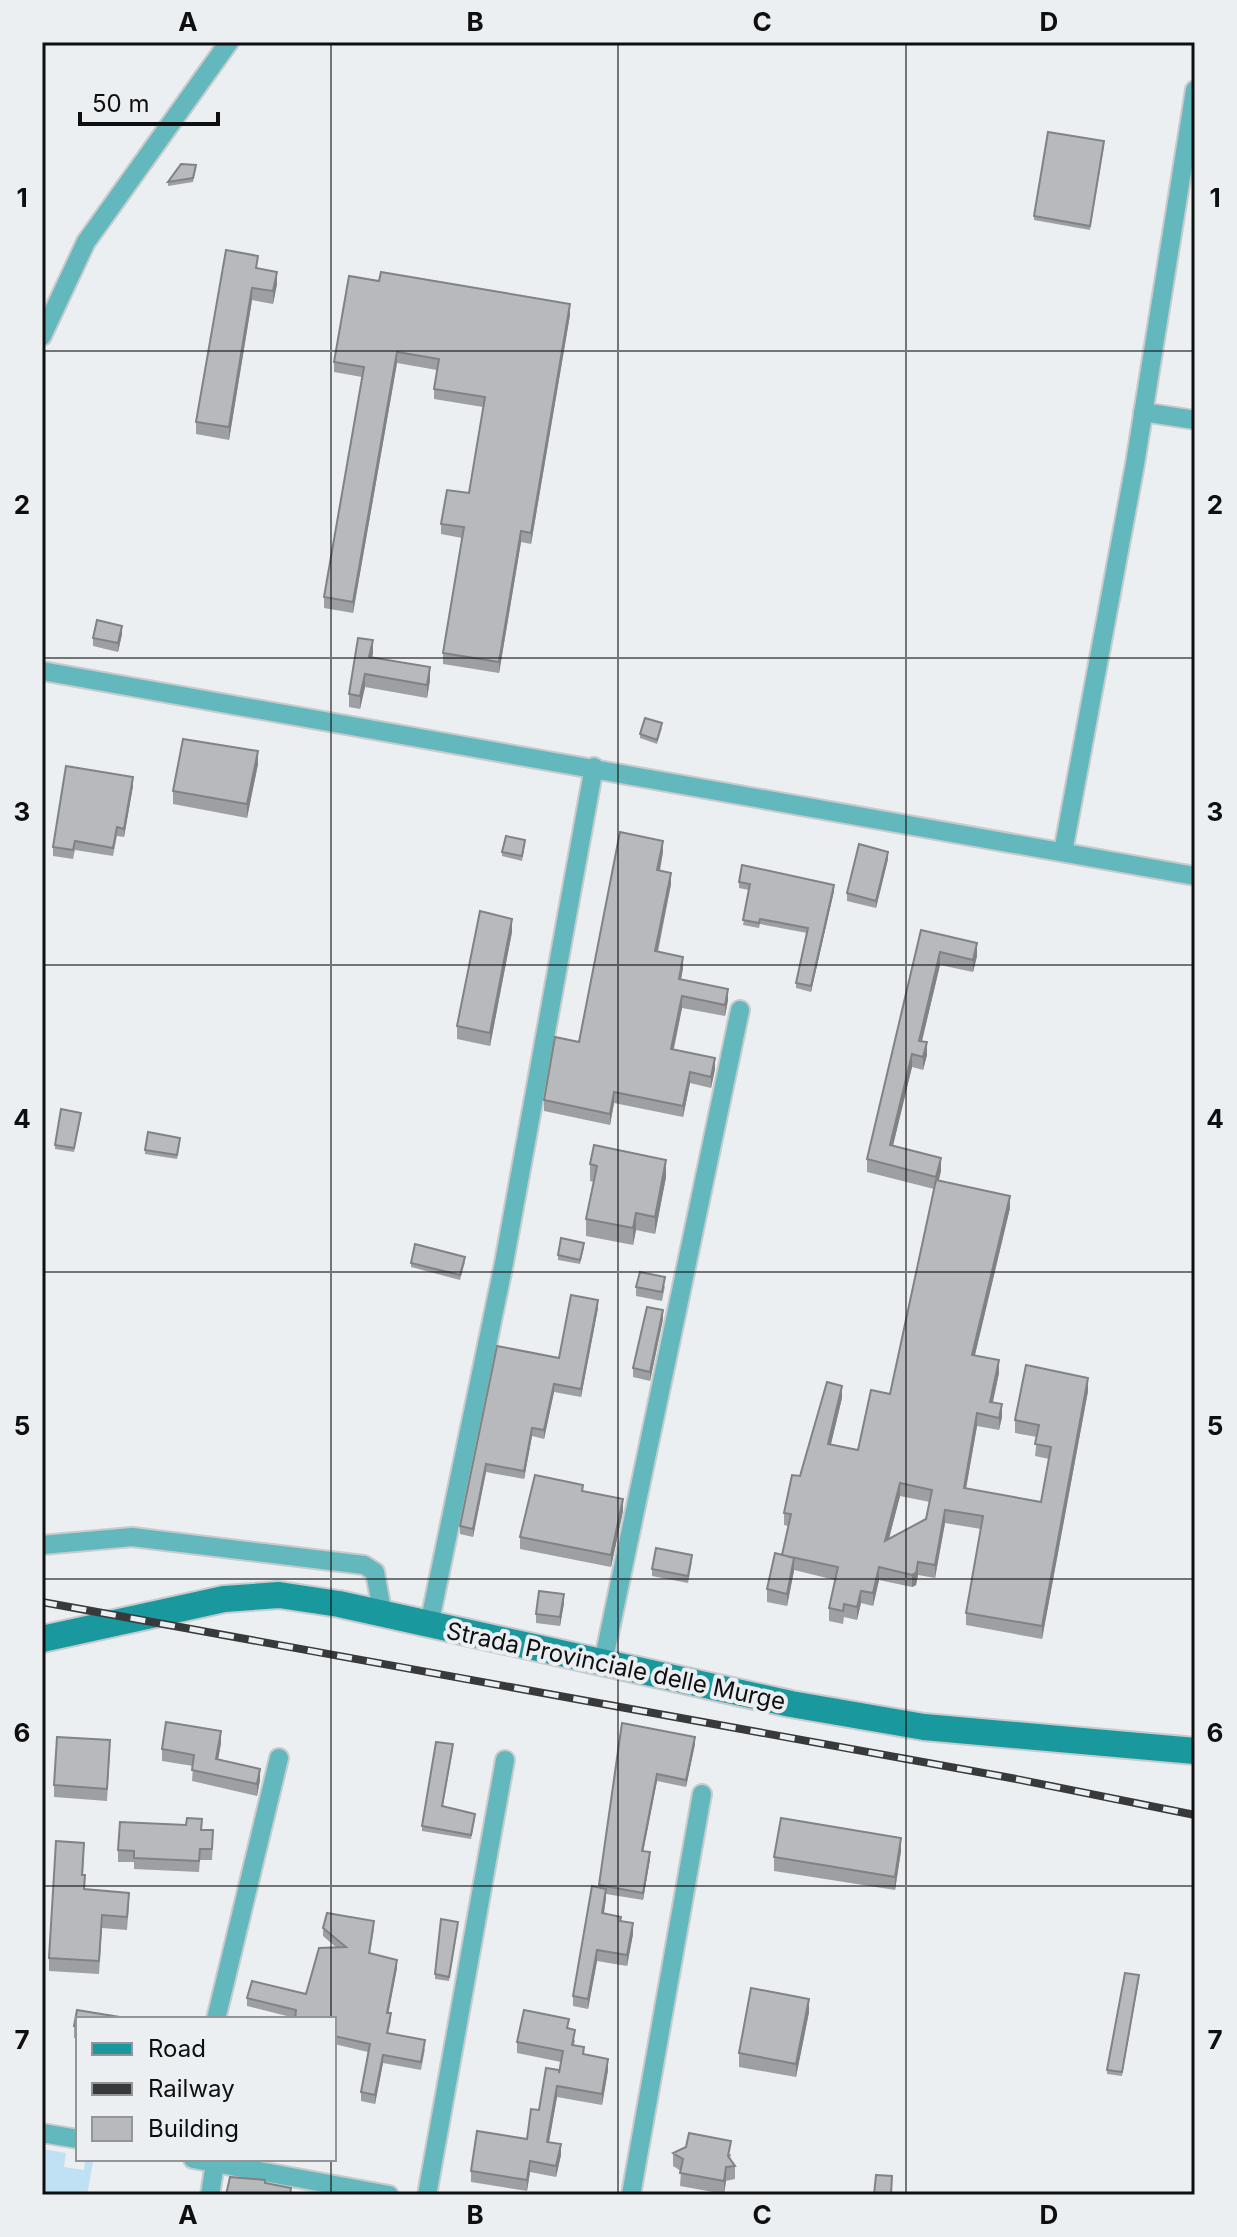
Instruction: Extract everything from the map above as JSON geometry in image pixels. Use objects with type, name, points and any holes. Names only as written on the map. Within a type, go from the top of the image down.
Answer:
[{"type":"main road","name":"Strada Provinciale delle Murge","points":[[42,1639],[224,1599],[279,1595],[339,1604],[791,1704],[924,1727],[1195,1751]]},
{"type":"street","points":[[42,336],[86,242],[229,42]]},
{"type":"street","points":[[1063,852],[1143,412],[1195,90]]},
{"type":"street","points":[[1143,412],[1195,420]]},
{"type":"street","points":[[42,671],[1195,876]]},
{"type":"street","points":[[429,1625],[504,1263],[594,767]]},
{"type":"street","points":[[603,1663],[740,1010]]},
{"type":"street","points":[[42,1545],[132,1537],[364,1565],[375,1572],[383,1616]]},
{"type":"street","points":[[216,2017],[279,1758]]},
{"type":"street","points":[[427,2195],[505,1760]]},
{"type":"street","points":[[631,2195],[702,1794]]},
{"type":"street","points":[[42,2133],[76,2139]]},
{"type":"street","points":[[204,2161],[389,2195]]},
{"type":"street","points":[[210,2195],[215,2163]]},
{"type":"shaded area","points":[[42,2149],[66,2153],[64,2167],[84,2170],[85,2161],[93,2162],[87,2195],[42,2195]]},
{"type":"building","points":[[1048,132],[1104,141],[1090,226],[1034,216]]},
{"type":"building","points":[[181,164],[196,165],[193,178],[168,182]]},
{"type":"building","points":[[226,250],[258,256],[256,268],[277,272],[273,291],[252,288],[229,427],[196,422]]},
{"type":"building","points":[[381,272],[570,304],[531,533],[521,531],[499,662],[443,653],[464,527],[441,524],[447,490],[469,493],[485,397],[434,389],[439,359],[397,352],[353,602],[324,597],[364,367],[334,362],[349,276],[379,281]]},
{"type":"building","points":[[97,620],[122,626],[118,643],[93,638]]},
{"type":"building","points":[[358,638],[373,640],[369,657],[430,667],[427,685],[365,674],[360,696],[349,694]]},
{"type":"building","points":[[645,718],[662,723],[657,740],[640,734]]},
{"type":"building","points":[[183,739],[258,751],[247,804],[173,791]]},
{"type":"building","points":[[66,766],[133,777],[124,829],[117,827],[113,848],[75,841],[73,850],[53,847]]},
{"type":"building","points":[[620,832],[663,841],[657,870],[671,873],[655,951],[683,957],[679,979],[728,989],[725,1005],[682,996],[671,1049],[715,1058],[711,1077],[690,1072],[683,1106],[614,1092],[610,1114],[544,1100],[555,1037],[579,1042]]},
{"type":"building","points":[[506,836],[525,840],[522,856],[502,852]]},
{"type":"building","points":[[859,844],[888,852],[876,901],[847,893]]},
{"type":"building","points":[[742,865],[834,885],[811,986],[796,983],[808,928],[760,919],[759,923],[743,920],[750,884],[739,882]]},
{"type":"building","points":[[480,911],[512,919],[490,1033],[457,1026]]},
{"type":"building","points":[[921,930],[977,943],[973,960],[940,952],[919,1041],[927,1042],[923,1057],[912,1054],[890,1145],[941,1158],[936,1177],[867,1159]]},
{"type":"building","points":[[61,1109],[81,1113],[74,1148],[55,1145]]},
{"type":"building","points":[[148,1132],[180,1138],[177,1155],[145,1150]]},
{"type":"building","points":[[594,1145],[666,1160],[655,1217],[636,1213],[633,1228],[586,1219],[597,1166],[590,1164]]},
{"type":"building","points":[[936,1180],[1010,1196],[972,1355],[999,1360],[990,1402],[1002,1404],[999,1418],[977,1413],[964,1488],[1041,1502],[1051,1447],[1035,1444],[1039,1425],[1015,1420],[1026,1365],[1088,1378],[1042,1626],[966,1613],[983,1516],[945,1510],[935,1565],[918,1562],[916,1573],[912,1575],[879,1567],[873,1593],[861,1591],[857,1607],[844,1604],[843,1611],[829,1608],[838,1567],[782,1555],[791,1514],[784,1513],[792,1475],[800,1476],[827,1382],[842,1386],[828,1444],[858,1450],[871,1390],[890,1394]],"holes":[[[900,1483],[932,1490],[926,1519],[885,1541]]]},
{"type":"building","points":[[561,1238],[584,1243],[580,1260],[558,1255]]},
{"type":"building","points":[[415,1244],[465,1257],[460,1275],[411,1263]]},
{"type":"building","points":[[640,1272],[665,1277],[662,1292],[636,1287]]},
{"type":"building","points":[[571,1295],[598,1300],[581,1389],[554,1384],[544,1430],[532,1428],[524,1471],[486,1464],[473,1529],[460,1526],[497,1346],[559,1358]]},
{"type":"building","points":[[647,1307],[663,1310],[650,1372],[633,1368]]},
{"type":"building","points":[[535,1475],[583,1485],[582,1491],[623,1499],[611,1555],[520,1537]]},
{"type":"building","points":[[656,1548],[692,1555],[688,1576],[652,1569]]},
{"type":"building","points":[[775,1553],[794,1558],[787,1594],[767,1589]]},
{"type":"building","points":[[539,1591],[564,1594],[560,1617],[536,1614]]},
{"type":"building","points":[[166,1722],[221,1731],[216,1759],[260,1769],[257,1784],[192,1770],[194,1755],[162,1749]]},
{"type":"building","points":[[622,1723],[695,1737],[686,1780],[657,1774],[642,1851],[650,1852],[643,1893],[599,1885]]},
{"type":"building","points":[[57,1737],[110,1740],[107,1789],[54,1785]]},
{"type":"building","points":[[436,1742],[453,1744],[442,1806],[475,1814],[471,1835],[422,1826]]},
{"type":"building","points":[[187,1818],[202,1819],[201,1830],[213,1830],[212,1849],[200,1849],[199,1861],[134,1858],[134,1851],[118,1850],[120,1822],[186,1825]]},
{"type":"building","points":[[781,1818],[901,1838],[895,1877],[774,1857]]},
{"type":"building","points":[[56,1841],[84,1843],[84,1889],[129,1893],[127,1917],[102,1915],[99,1961],[49,1958]]},
{"type":"building","points":[[592,1886],[606,1889],[602,1913],[633,1923],[627,1955],[597,1950],[588,1999],[573,1996]]},
{"type":"building","points":[[327,1913],[374,1921],[369,1953],[397,1960],[387,2013],[391,2013],[387,2033],[425,2040],[421,2062],[383,2055],[375,2095],[361,2092],[370,2044],[336,2036],[336,2017],[295,2017],[296,2010],[247,1998],[252,1981],[306,1994],[319,1948],[346,1947],[323,1928]]},
{"type":"building","points":[[441,1919],[458,1922],[449,1977],[435,1974]]},
{"type":"building","points":[[1125,1973],[1139,1975],[1122,2072],[1107,2070]]},
{"type":"building","points":[[751,1988],[809,1999],[796,2064],[739,2053]]},
{"type":"building","points":[[77,2010],[120,2017],[76,2017],[74,2026]]},
{"type":"building","points":[[524,2010],[569,2019],[567,2028],[575,2030],[572,2045],[584,2047],[583,2054],[608,2059],[602,2094],[557,2086],[547,2142],[561,2144],[556,2166],[530,2161],[527,2180],[471,2171],[477,2131],[527,2139],[531,2109],[539,2110],[546,2068],[559,2070],[559,2073],[563,2051],[517,2042]]},
{"type":"building","points":[[689,2133],[731,2141],[728,2156],[735,2166],[726,2167],[724,2181],[680,2173],[683,2159],[673,2153],[686,2147]]},
{"type":"building","points":[[876,2175],[892,2176],[891,2195],[874,2195]]},
{"type":"building","points":[[230,2177],[265,2180],[265,2183],[291,2188],[290,2195],[226,2195]]},
{"type":"railway","points":[[42,1602],[1011,1778],[1195,1815]]}]
